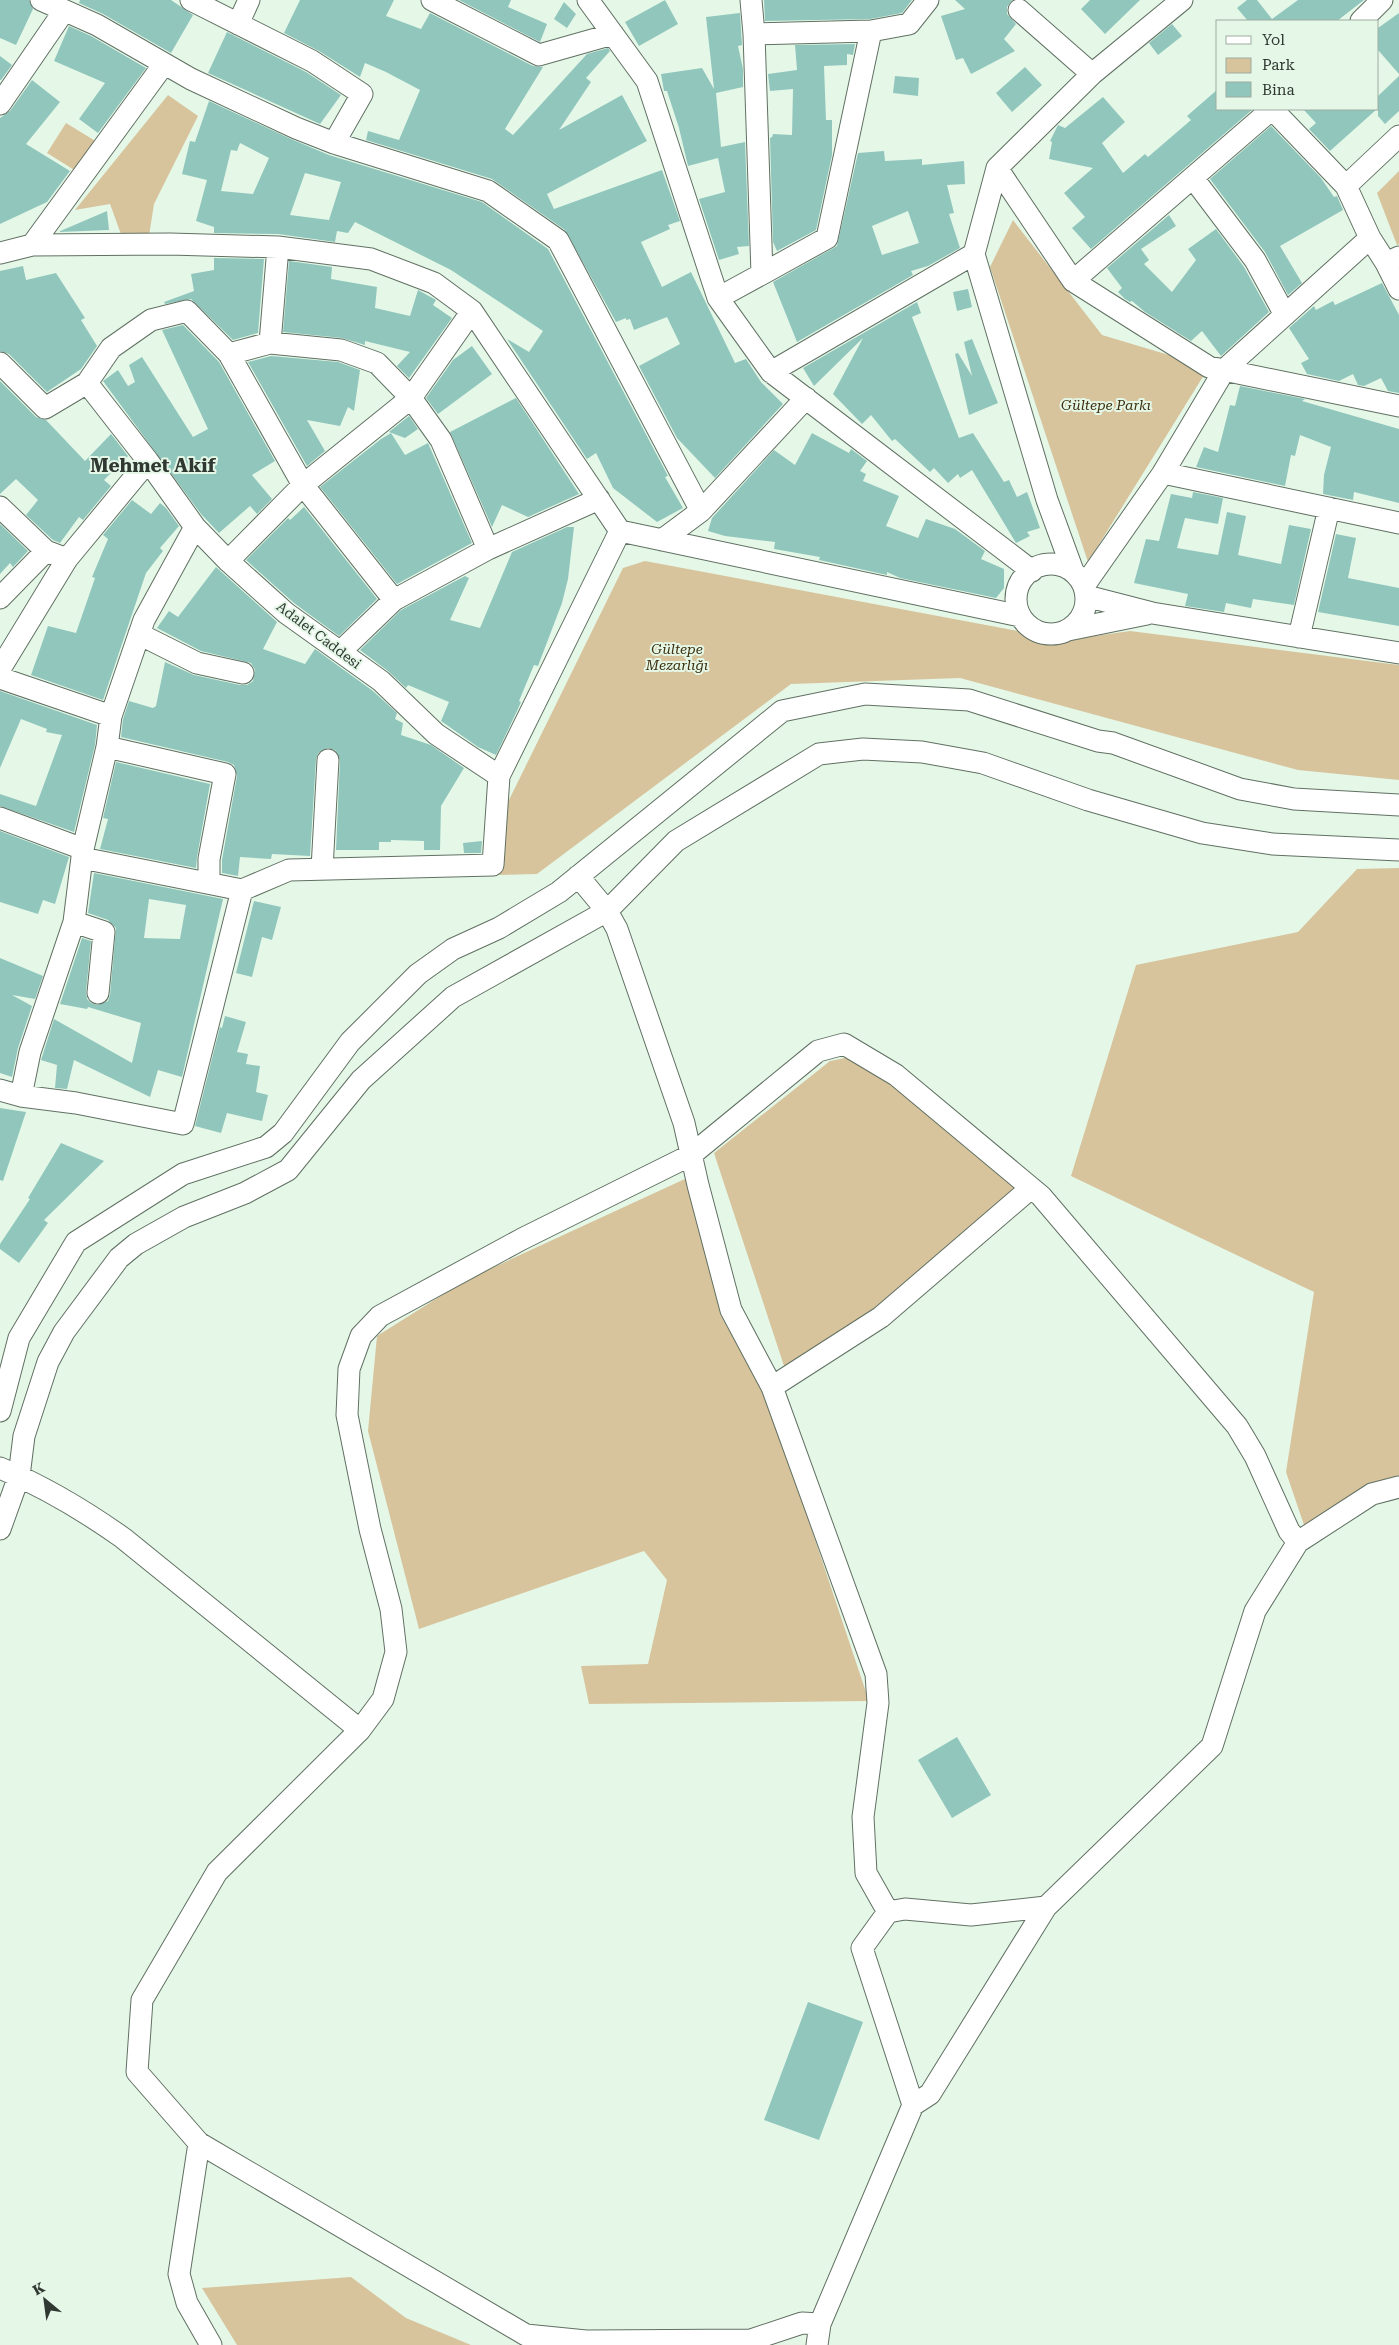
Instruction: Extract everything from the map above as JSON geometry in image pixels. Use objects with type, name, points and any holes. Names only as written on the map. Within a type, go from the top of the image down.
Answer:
[{"type":"street","points":[[41,0],[97,25],[200,84],[296,128],[334,143],[488,191],[558,240],[701,511]]},
{"type":"street","points":[[191,0],[312,61],[362,94],[334,143]]},
{"type":"street","points":[[238,24],[249,0]]},
{"type":"street","points":[[432,0],[539,55],[613,34]]},
{"type":"street","points":[[588,0],[647,81],[718,298],[771,372],[1032,571]]},
{"type":"street","points":[[750,0],[754,34],[762,274]]},
{"type":"street","points":[[754,34],[871,31],[909,24],[928,0]]},
{"type":"street","points":[[1068,630],[1082,616],[1081,585],[1047,500],[974,254],[997,168],[1092,74],[1182,0]]},
{"type":"street","points":[[1362,20],[1382,0]]},
{"type":"street","points":[[1019,10],[1092,74]]},
{"type":"street","points":[[0,104],[64,11]]},
{"type":"street","points":[[718,298],[827,238],[871,31]]},
{"type":"street","points":[[32,245],[164,64]]},
{"type":"street","points":[[1073,281],[1271,110]]},
{"type":"street","points":[[1273,110],[1346,186],[1370,238],[1392,260],[1399,289]]},
{"type":"street","points":[[1346,186],[1399,136]]},
{"type":"street","points":[[997,168],[1073,281],[1209,367],[1399,406]]},
{"type":"street","points":[[1193,178],[1255,260],[1285,315]]},
{"type":"street","points":[[1081,585],[1163,473],[1226,369],[1370,238]]},
{"type":"street","points":[[0,253],[32,245],[170,244],[278,247],[371,259],[434,283],[472,311],[620,531],[1020,616]]},
{"type":"street","points":[[270,343],[278,247]]},
{"type":"street","points":[[771,372],[974,254]]},
{"type":"street","points":[[0,363],[45,408],[87,383],[111,348],[151,320],[187,311],[229,354],[303,485],[394,600]]},
{"type":"street","points":[[228,561],[303,485],[411,398],[472,311]]},
{"type":"street","points":[[229,354],[270,343],[341,350],[377,363],[411,398],[441,440],[488,549]]},
{"type":"street","name":"Adalet Caddesi","points":[[87,383],[148,460],[195,527],[228,561],[286,613],[381,681],[436,734],[499,776]]},
{"type":"street","points":[[662,540],[701,511],[806,398]]},
{"type":"street","points":[[0,669],[67,559],[148,460]]},
{"type":"street","points":[[1163,473],[1399,523]]},
{"type":"street","points":[[341,651],[394,600],[488,549],[599,499]]},
{"type":"street","points":[[0,507],[46,551],[67,559]]},
{"type":"street","points":[[1299,637],[1329,508]]},
{"type":"street","points":[[21,1096],[30,1052],[74,922],[83,854],[112,716],[144,620],[195,527]]},
{"type":"street","points":[[0,818],[83,854],[242,890],[289,870],[493,865],[499,776],[620,531]]},
{"type":"street","points":[[0,598],[46,551]]},
{"type":"street","points":[[1152,613],[1068,630],[1057,634],[1046,634],[1036,631],[1027,625],[1020,616],[1016,606],[1016,594],[1022,579],[1032,571],[1044,564],[1054,564],[1081,585],[1152,613],[1399,652]]},
{"type":"street","points":[[139,634],[197,662],[243,673]]},
{"type":"street","points":[[0,678],[112,716]]},
{"type":"street","points":[[0,1411],[19,1338],[76,1242],[183,1174],[266,1147],[283,1133],[350,1042],[418,974],[453,949],[500,928],[559,892],[782,711],[865,694],[969,700],[1098,741],[1114,743],[1240,789],[1294,799],[1399,805]]},
{"type":"street","points":[[107,747],[225,774],[209,859],[209,883]]},
{"type":"street","points":[[0,1529],[9,1472],[24,1436],[48,1362],[64,1332],[119,1258],[136,1244],[184,1217],[245,1193],[288,1170],[362,1080],[453,997],[607,911],[676,841],[819,754],[863,749],[922,752],[983,763],[1088,800],[1202,832],[1272,844],[1399,850]]},
{"type":"street","points":[[322,869],[328,760]]},
{"type":"street","points":[[578,876],[607,911],[617,929],[681,1114],[731,1310],[772,1387],[876,1674],[878,1703],[862,1817],[866,1873],[888,1912]]},
{"type":"street","points":[[0,1090],[21,1096],[76,1103],[183,1124],[242,890]]},
{"type":"street","points":[[74,922],[104,932],[98,993]]},
{"type":"street","points":[[1298,1542],[1288,1531],[1255,1456],[1237,1426],[1041,1196],[896,1075],[844,1044],[818,1051],[691,1155],[522,1239],[380,1316],[360,1336],[349,1368],[347,1415],[370,1529],[391,1609],[396,1652],[383,1699],[360,1730],[217,1872],[142,2000],[137,2072],[198,2143],[526,2336],[586,2341],[751,2340],[802,2323],[819,2335],[913,2105],[930,2094],[1046,1907],[1212,1746],[1255,1611],[1298,1542],[1372,1494],[1399,1487]]},
{"type":"street","points":[[772,1387],[881,1317],[1031,1188]]},
{"type":"street","points":[[9,1472],[91,1515],[123,1538],[360,1730]]},
{"type":"street","points":[[913,2105],[862,1948],[888,1912],[905,1909],[971,1915],[1046,1907]]},
{"type":"street","points":[[198,2143],[179,2274],[187,2303],[211,2345]]},
{"type":"green space","points":[[168,95],[198,116],[154,204],[149,236],[122,237],[110,204],[75,210]]},
{"type":"green space","points":[[66,123],[97,142],[79,173],[47,153]]},
{"type":"green space","points":[[1399,171],[1399,244],[1397,245],[1377,193]]},
{"type":"green space","name":"Gültepe Parkı","points":[[1013,220],[1102,335],[1209,367],[1088,562],[990,267]]},
{"type":"green space","name":"Gültepe Mezarlığı","points":[[645,561],[1066,640],[1130,631],[1399,665],[1399,780],[1298,770],[960,678],[791,684],[537,874],[494,875],[507,804],[623,568]]},
{"type":"green space","points":[[1399,868],[1399,1486],[1304,1525],[1286,1472],[1314,1292],[1071,1176],[1136,965],[1298,932],[1357,869]]},
{"type":"green space","points":[[845,1058],[871,1068],[1023,1187],[873,1317],[785,1369],[714,1153],[830,1061]]},
{"type":"green space","points":[[687,1178],[721,1316],[767,1396],[869,1701],[589,1704],[581,1666],[648,1664],[667,1580],[644,1551],[419,1629],[368,1431],[377,1336],[466,1280]]},
{"type":"green space","points":[[351,2277],[406,2318],[471,2345],[237,2345],[202,2288]]},
{"type":"building","points":[[0,0],[29,0],[33,9],[16,45],[0,38]]},
{"type":"building","points":[[80,0],[171,0],[193,15],[171,53],[103,14],[79,3]]},
{"type":"building","points":[[300,0],[394,0],[386,16],[421,29],[430,13],[533,66],[543,67],[505,129],[513,135],[587,54],[608,48],[610,51],[586,78],[591,82],[559,130],[622,95],[647,141],[547,194],[554,209],[662,170],[680,221],[668,225],[670,229],[641,242],[662,287],[691,272],[735,363],[746,359],[761,382],[783,404],[715,478],[677,438],[639,366],[680,344],[667,317],[634,330],[630,319],[626,320],[626,318],[616,322],[565,230],[492,179],[366,140],[368,131],[399,140],[420,90],[365,63],[360,77],[319,51],[284,33]]},
{"type":"building","points":[[459,0],[511,0],[508,7],[547,24],[540,42]]},
{"type":"building","points":[[665,0],[678,24],[639,46],[625,22]]},
{"type":"building","points":[[764,0],[912,0],[902,13],[870,19],[765,21]]},
{"type":"building","points":[[955,0],[1012,0],[1007,7],[1007,14],[1016,24],[1004,39],[1015,51],[971,74],[963,58],[956,60],[941,16],[965,9]]},
{"type":"building","points":[[1090,0],[1140,0],[1105,34],[1081,9]]},
{"type":"building","points":[[1247,0],[1257,0],[1272,19],[1298,0],[1364,0],[1338,20],[1247,20],[1237,8]]},
{"type":"building","points":[[564,2],[576,14],[567,28],[554,19]]},
{"type":"building","points":[[740,13],[742,45],[738,46],[743,69],[743,87],[716,93],[721,147],[745,142],[749,246],[737,247],[739,254],[719,260],[699,199],[725,192],[718,158],[688,166],[679,128],[667,91],[664,91],[661,74],[702,68],[714,89],[706,17]]},
{"type":"building","points":[[1399,13],[1399,74],[1379,51],[1379,27]]},
{"type":"building","points":[[1172,24],[1182,36],[1158,55],[1149,43]]},
{"type":"building","points":[[69,26],[91,36],[146,68],[98,133],[79,119],[105,83],[54,61]]},
{"type":"building","points":[[227,32],[306,72],[341,95],[320,124],[208,73]]},
{"type":"building","points":[[855,44],[853,55],[847,54],[847,65],[824,66],[826,120],[832,120],[832,155],[816,230],[777,251],[773,242],[770,138],[773,134],[792,135],[793,89],[770,91],[768,74],[797,70],[795,45]]},
{"type":"building","points":[[0,56],[12,65],[1,80],[0,80]]},
{"type":"building","points":[[1025,67],[1042,85],[1012,112],[996,93]]},
{"type":"building","points":[[895,76],[919,78],[918,96],[893,93]]},
{"type":"building","points":[[1399,76],[1399,111],[1385,124],[1378,116],[1379,95]]},
{"type":"building","points":[[32,80],[60,102],[26,144],[70,171],[47,202],[0,224],[0,118],[10,111]]},
{"type":"building","points":[[1216,91],[1216,110],[1252,110],[1091,249],[1072,228],[1085,217],[1064,193],[1093,168],[1049,159],[1052,142],[1050,141],[1058,125],[1065,128],[1103,97],[1125,122],[1102,143],[1123,173],[1145,154],[1148,157],[1191,120],[1187,116]]},
{"type":"building","points":[[209,101],[329,155],[482,202],[548,249],[668,476],[665,477],[683,508],[657,522],[613,488],[596,453],[587,459],[507,339],[529,352],[543,331],[451,270],[355,222],[348,233],[337,231],[335,242],[278,234],[214,233],[214,227],[196,221],[207,180],[182,174],[190,141],[195,142]],"holes":[[[240,143],[269,158],[253,194],[221,191],[231,150],[237,151]],[[305,173],[341,182],[329,220],[290,215]]]},
{"type":"building","points":[[1304,110],[1376,110],[1330,151],[1309,129],[1316,123]]},
{"type":"building","points":[[1271,126],[1321,178],[1334,197],[1337,196],[1343,210],[1280,246],[1302,283],[1288,295],[1265,252],[1210,179]]},
{"type":"building","points":[[884,151],[885,161],[922,159],[922,165],[964,161],[965,184],[947,185],[954,213],[949,214],[960,248],[928,266],[911,271],[913,275],[797,342],[773,282],[837,246],[858,153]],"holes":[[[908,211],[919,243],[882,255],[872,226]]]},
{"type":"building","points":[[107,211],[109,230],[58,232]]},
{"type":"building","points":[[1169,215],[1176,226],[1141,249],[1149,260],[1144,264],[1172,292],[1196,260],[1188,249],[1216,229],[1244,267],[1269,312],[1221,356],[1202,331],[1191,341],[1145,312],[1132,301],[1130,302],[1125,299],[1118,292],[1122,288],[1107,268]]},
{"type":"building","points":[[214,258],[264,259],[258,333],[233,340],[191,299],[165,304],[164,302],[194,291],[191,274],[214,270]]},
{"type":"building","points":[[289,261],[332,267],[331,279],[377,287],[375,308],[410,316],[418,290],[436,300],[433,305],[452,318],[409,378],[397,366],[410,352],[365,341],[365,345],[342,338],[283,332]]},
{"type":"building","points":[[23,266],[26,280],[56,273],[85,318],[81,320],[97,346],[81,369],[47,392],[9,354],[0,351],[0,271]]},
{"type":"building","points":[[1382,283],[1399,315],[1399,393],[1388,391],[1381,378],[1364,386],[1358,385],[1353,374],[1339,381],[1307,374],[1301,363],[1309,359],[1289,328],[1314,306],[1316,310],[1333,301],[1335,305]]},
{"type":"building","points":[[968,289],[972,307],[957,311],[953,292]]},
{"type":"building","points":[[917,302],[921,313],[912,317],[959,438],[973,433],[1004,482],[1009,480],[1017,497],[1027,492],[1040,528],[1027,532],[1030,536],[1016,543],[972,470],[960,478],[958,474],[948,483],[934,468],[930,472],[895,439],[892,441],[871,415],[862,424],[833,394],[863,338],[814,386],[803,368]]},
{"type":"building","points":[[183,325],[219,362],[275,461],[252,475],[272,499],[257,514],[250,506],[219,533],[201,514],[103,381],[118,370],[128,386],[135,382],[129,365],[142,357],[193,437],[208,429],[162,330]]},
{"type":"building","points":[[972,339],[998,403],[969,415],[955,354],[958,353],[972,376],[964,342]]},
{"type":"building","points":[[472,346],[492,374],[438,414],[426,398],[453,360]]},
{"type":"building","points":[[271,356],[338,362],[360,370],[354,411],[348,407],[340,426],[307,420],[325,451],[307,466],[248,362]]},
{"type":"building","points":[[0,381],[36,417],[46,420],[85,461],[111,434],[128,456],[104,480],[111,486],[83,520],[79,517],[60,543],[53,540],[26,515],[38,500],[16,479],[0,494]]},
{"type":"building","points":[[1240,386],[1305,399],[1302,401],[1399,429],[1399,503],[1354,492],[1353,500],[1323,494],[1324,475],[1331,447],[1300,435],[1295,456],[1291,455],[1285,486],[1196,467],[1204,447],[1218,452],[1230,405],[1235,406]]},
{"type":"building","points":[[516,398],[579,494],[528,517],[502,505],[492,527],[450,432]]},
{"type":"building","points":[[409,416],[418,429],[405,438],[389,432]]},
{"type":"building","points":[[391,433],[405,455],[428,443],[472,543],[397,584],[320,487]]},
{"type":"building","points":[[812,433],[849,453],[851,449],[867,461],[860,471],[866,474],[863,481],[899,496],[886,526],[918,538],[926,519],[955,529],[985,551],[981,559],[1004,569],[1004,588],[996,598],[900,578],[887,572],[887,575],[819,560],[820,557],[774,549],[775,542],[725,536],[708,531],[712,518],[774,450],[795,465]]},
{"type":"building","points":[[1193,492],[1223,498],[1218,524],[1185,518],[1177,548],[1218,555],[1227,512],[1246,516],[1238,555],[1281,564],[1289,525],[1311,529],[1294,605],[1253,599],[1251,608],[1226,603],[1224,612],[1185,606],[1188,594],[1134,583],[1146,539],[1159,541],[1171,494],[1192,498]]},
{"type":"building","points":[[132,500],[151,514],[160,503],[179,526],[160,548],[163,551],[146,573],[103,700],[31,675],[48,626],[76,633],[95,578],[92,577],[108,539],[103,535]]},
{"type":"building","points":[[304,507],[377,599],[339,636],[294,603],[246,560],[288,518],[290,520]]},
{"type":"building","points":[[0,524],[28,551],[13,567],[10,563],[0,574]]},
{"type":"building","points":[[567,527],[574,527],[568,579],[562,603],[538,666],[534,665],[519,701],[521,702],[496,755],[478,747],[441,721],[449,702],[408,685],[406,688],[388,671],[360,650],[401,610],[465,576],[469,578],[450,620],[480,628],[512,552]]},
{"type":"building","points":[[1336,534],[1356,538],[1348,578],[1399,588],[1399,626],[1318,612]]},
{"type":"building","points":[[216,567],[277,622],[263,649],[305,664],[315,649],[373,691],[397,713],[395,719],[403,723],[401,735],[431,745],[464,768],[441,806],[440,850],[424,850],[424,841],[391,840],[391,842],[379,842],[379,850],[336,850],[340,760],[335,750],[328,748],[318,753],[316,759],[310,856],[272,854],[271,859],[240,857],[238,876],[222,873],[222,860],[237,776],[234,765],[121,737],[123,719],[129,701],[153,708],[156,706],[165,662],[194,675],[240,685],[247,685],[253,681],[255,670],[251,663],[201,651],[157,628],[169,611],[178,617]]},
{"type":"building","points":[[0,691],[97,725],[95,745],[74,832],[0,806],[0,794],[36,806],[62,735],[46,732],[47,729],[21,719],[0,768]]},
{"type":"building","points":[[116,762],[210,784],[196,868],[100,849],[108,819],[103,818]]},
{"type":"building","points":[[0,831],[69,857],[55,904],[43,900],[38,914],[0,902]]},
{"type":"building","points":[[482,841],[481,853],[464,853],[463,843]]},
{"type":"building","points":[[94,873],[223,899],[182,1077],[158,1070],[150,1097],[74,1060],[67,1089],[55,1088],[57,1065],[41,1060],[54,1019],[132,1063],[141,1023],[88,1007],[87,1009],[60,1004],[82,938],[91,941],[87,999],[97,1005],[108,1001],[110,995],[116,928],[108,920],[88,913]],"holes":[[[149,899],[186,905],[180,939],[144,938]]]},
{"type":"building","points":[[254,901],[281,907],[272,940],[262,937],[252,977],[236,973]]},
{"type":"building","points":[[0,958],[43,976],[35,999],[12,995],[32,1006],[18,1048],[12,1077],[0,1073]]},
{"type":"building","points":[[225,1016],[246,1022],[237,1052],[248,1054],[246,1064],[260,1066],[256,1092],[268,1095],[262,1121],[227,1113],[221,1133],[195,1126],[220,1027],[222,1028]]},
{"type":"building","points":[[0,1108],[26,1112],[3,1181],[0,1180]]},
{"type":"building","points":[[61,1143],[104,1161],[44,1220],[48,1223],[19,1263],[0,1249],[0,1244],[30,1199],[28,1198]]},
{"type":"building","points":[[957,1737],[991,1795],[952,1818],[918,1760]]},
{"type":"building","points":[[808,2002],[863,2022],[819,2140],[764,2120]]},
{"type":"district","name":"Mehmet Akif","points":[[153,465]]}]
